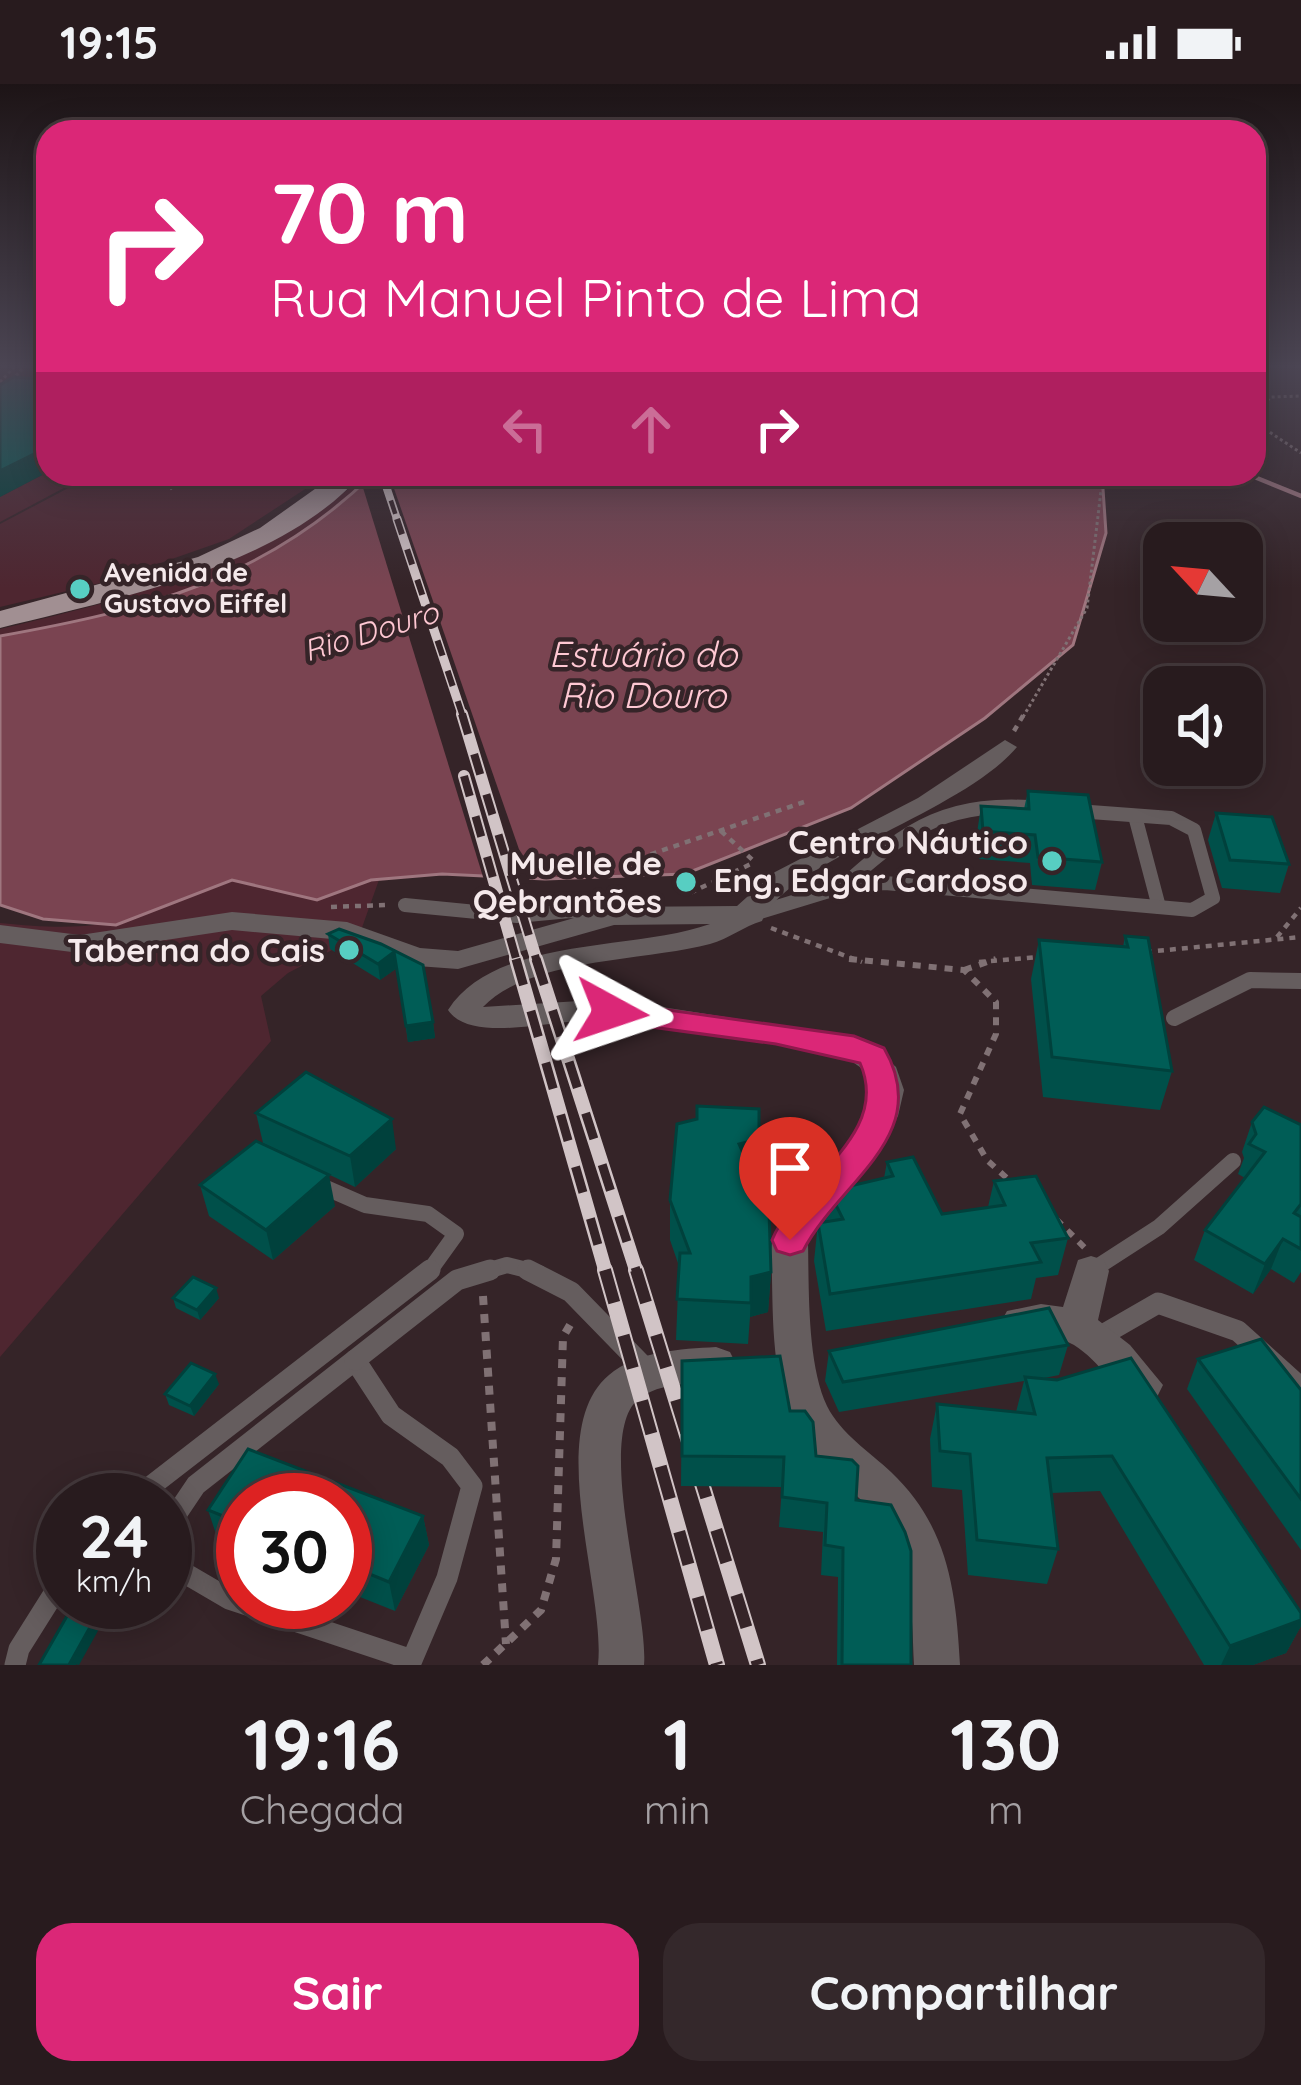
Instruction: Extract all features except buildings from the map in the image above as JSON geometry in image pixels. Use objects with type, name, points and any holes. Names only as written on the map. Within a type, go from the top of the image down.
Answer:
[{"type":"main road","points":[[0,620],[207,562],[269,532],[334,486]]},
{"type":"street","points":[[937,1665],[932,1572],[923,1541],[904,1512],[833,1449],[811,1418],[801,1392],[819,1363],[790,1240],[799,1218],[864,1149],[880,1121],[887,1088],[873,1056],[854,1047],[643,1014],[579,1011],[478,1018],[464,1010],[480,993],[569,959],[699,937],[752,914],[779,880],[922,809],[969,780],[1005,746]]},
{"type":"street","points":[[0,934],[80,944],[232,921],[365,935],[418,958],[458,960],[613,916],[752,914]]},
{"type":"street","points":[[1089,1331],[1090,1271]]},
{"type":"street","points":[[994,1327],[1041,1318],[1089,1331],[1160,1409]]},
{"type":"street","points":[[621,1665],[624,1635],[598,1440],[606,1405],[619,1390],[650,1372],[731,1363],[819,1363]]},
{"type":"lane","points":[[752,914],[842,887],[885,883],[1192,910],[1213,898],[1194,830],[1171,818],[983,804],[914,833],[872,859],[842,887]]},
{"type":"lane","points":[[1135,816],[1159,907]]},
{"type":"lane","points":[[405,905],[517,916],[570,911],[613,916]]},
{"type":"lane","points":[[1174,1018],[1250,980],[1301,981]]},
{"type":"lane","points":[[1090,1271],[1159,1227],[1233,1161]]},
{"type":"lane","points":[[168,1473],[427,1274],[456,1234],[428,1214],[365,1205],[292,1172]]},
{"type":"lane","points":[[355,1360],[378,1402],[411,1434],[458,1458],[472,1486],[447,1578],[412,1660],[229,1599],[176,1568],[167,1528],[196,1485],[355,1360],[457,1280],[507,1265],[538,1273],[587,1308],[650,1372]]},
{"type":"lane","points":[[1089,1331],[1158,1303],[1213,1317],[1261,1341],[1301,1388]]},
{"type":"lane","points":[[15,1665],[36,1622]]},
{"type":"path","points":[[1005,746],[1087,608],[1102,486]]},
{"type":"path","points":[[628,862],[804,802]]},
{"type":"path","points":[[689,893],[755,862],[721,831]]},
{"type":"path","points":[[1277,937],[1301,908]]},
{"type":"path","points":[[752,914],[833,956],[890,971],[964,970],[982,960],[1048,957]]},
{"type":"path","points":[[1135,952],[1301,937]]},
{"type":"path","points":[[964,970],[996,1002],[997,1034],[960,1114],[987,1160],[1016,1186]]},
{"type":"path","points":[[1048,1213],[1084,1241],[1090,1271]]},
{"type":"path","points":[[482,1272],[506,1644]]},
{"type":"path","points":[[483,1665],[542,1610],[556,1559],[563,1337],[587,1308]]},
{"type":"shaded area","points":[[36,478],[36,486],[68,486],[0,522],[0,497]]},
{"type":"shaded area","points":[[72,486],[310,486],[229,539],[109,581],[0,607],[0,524]]},
{"type":"shaded area","points":[[352,486],[360,486],[313,528],[231,575],[140,606],[0,636],[0,629],[194,573],[280,533]]},
{"type":"shaded area","points":[[227,863],[380,877],[359,936],[288,973],[261,996],[271,1041],[0,1357],[0,923],[66,927],[121,920],[173,900]]},
{"type":"water","name":"Estuário do Rio Douro","points":[[359,486],[1103,486],[1106,533],[1073,645],[985,718],[851,808],[685,874],[545,879],[442,874],[371,880],[317,900],[232,880],[116,925],[43,919],[0,905],[0,636],[104,615],[200,585],[290,540]]},
{"type":"pier","points":[[362,486],[393,486],[531,884],[484,880]]},
{"type":"waterway","points":[[1266,482],[1301,496]]},
{"type":"railway","points":[[386,486],[462,714]]},
{"type":"railway","points":[[462,714],[537,962]]},
{"type":"railway","points":[[464,776],[517,962]]},
{"type":"railway","points":[[516,959],[606,1273]]},
{"type":"railway","points":[[536,959],[637,1273]]},
{"type":"railway","points":[[605,1270],[717,1665]]},
{"type":"railway","points":[[636,1270],[758,1665]]},
{"type":"place","name":"Avenida de Gustavo Eiffel","points":[[80,589]]},
{"type":"place","name":"Centro Náutico Eng. Edgar Cardoso","points":[[1052,861]]},
{"type":"place","name":"Muelle de Qebrantões","points":[[686,882]]},
{"type":"place","name":"Taberna do Cais","points":[[349,950]]},
{"type":"route","points":[[611,1012],[854,1047],[873,1056],[887,1088],[888,1102],[880,1121],[864,1149],[799,1218],[790,1240]]},
{"type":"water label","name":"Rio Douro","points":[[371,632]]}]
